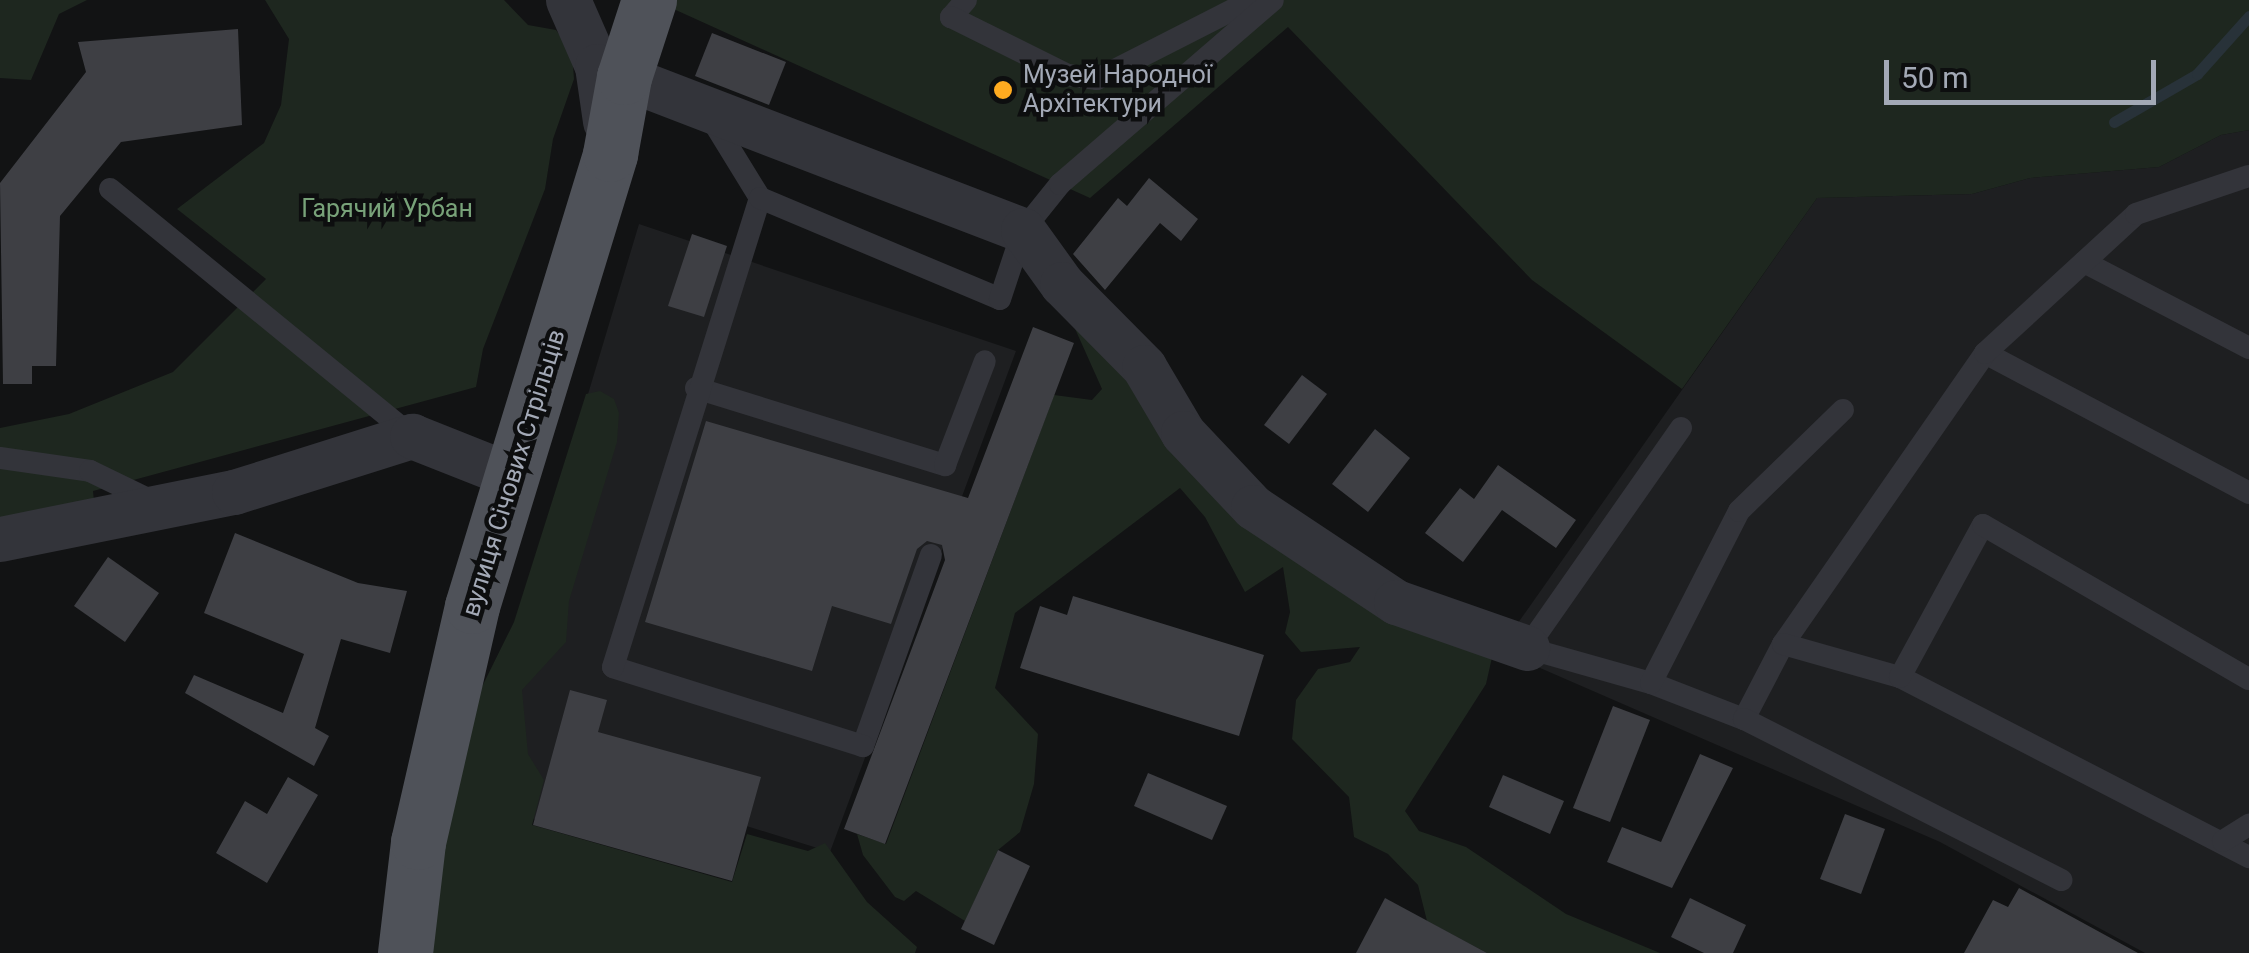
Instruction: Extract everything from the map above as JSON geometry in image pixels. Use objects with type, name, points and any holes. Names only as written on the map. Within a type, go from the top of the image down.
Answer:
[{"type":"main road","name":"вулиця Січових Стрільців","points":[[405,953],[418,842],[472,606],[610,154],[624,77],[649,0]]},
{"type":"street","points":[[568,0],[596,66],[610,154]]},
{"type":"street","points":[[624,77],[1023,230],[1062,284],[1144,367],[1183,433],[1253,506],[1396,602],[1527,648]]},
{"type":"street","points":[[0,540],[234,492],[412,436],[513,476]]},
{"type":"lane","points":[[966,0],[952,17],[1068,75],[1097,78],[1252,0]]},
{"type":"lane","points":[[706,110],[760,198],[1000,299],[1023,230],[1060,184],[1273,0]]},
{"type":"lane","points":[[1744,720],[1783,644],[1985,353],[2136,214],[2249,176]]},
{"type":"lane","points":[[110,188],[412,436]]},
{"type":"lane","points":[[760,198],[696,388],[613,667],[862,746],[931,555]]},
{"type":"lane","points":[[2084,262],[2249,348]]},
{"type":"lane","points":[[1985,353],[2249,492]]},
{"type":"lane","points":[[696,388],[945,465],[986,361]]},
{"type":"lane","points":[[1650,683],[1740,512],[1843,410]]},
{"type":"lane","points":[[1681,428],[1527,648],[1650,683],[1744,720],[2061,880]]},
{"type":"lane","points":[[0,458],[90,471],[163,506]]},
{"type":"lane","points":[[1900,677],[1984,525],[2249,679]]},
{"type":"lane","points":[[1783,644],[1900,677],[2249,857]]},
{"type":"lane","points":[[2223,841],[2249,826]]},
{"type":"shaded area","points":[[2249,130],[2249,953],[2145,953],[1940,842],[1499,650],[1817,198],[1972,194],[2030,178],[2159,167],[2221,135]]},
{"type":"shaded area","points":[[639,224],[1016,351],[830,852],[740,824],[724,878],[467,798]]},
{"type":"green space","points":[[0,0],[87,0],[59,14],[31,80],[0,78]]},
{"type":"green space","name":"Гарячий Урбан","points":[[265,0],[504,0],[528,25],[556,30],[572,51],[574,79],[553,139],[545,189],[483,349],[476,387],[93,491],[97,532],[0,555],[0,428],[69,414],[173,372],[266,279],[177,209],[264,143],[281,105],[289,39]]},
{"type":"green space","points":[[669,0],[2249,0],[2249,130],[2221,135],[2159,167],[2030,178],[1972,194],[1817,198],[1682,389],[1532,280],[1288,27],[1090,198],[667,6]]},
{"type":"green space","points":[[1064,304],[1187,455],[1493,653],[1486,684],[1405,811],[1419,831],[1466,847],[1566,914],[1660,953],[1487,953],[1427,921],[1418,885],[1388,854],[1354,837],[1349,797],[1292,739],[1296,700],[1318,669],[1350,662],[1360,647],[1301,652],[1285,633],[1290,612],[1283,567],[1245,592],[1205,517],[1180,488],[1015,613],[995,688],[1038,734],[1034,784],[1020,832],[998,850],[965,921],[916,891],[904,901],[895,897],[863,855],[857,834],[886,844],[1054,395],[1092,400],[1102,389]]},
{"type":"green space","points":[[600,391],[614,399],[619,413],[617,442],[569,601],[566,642],[522,690],[528,754],[544,780],[532,825],[732,882],[747,834],[808,851],[825,843],[867,902],[917,947],[915,953],[425,953],[466,719],[514,622],[586,394]]},
{"type":"building","points":[[238,29],[242,125],[121,142],[60,216],[56,366],[32,366],[32,384],[3,384],[0,183],[86,72],[78,42]]},
{"type":"building","points":[[712,33],[786,62],[769,105],[695,76]]},
{"type":"building","points":[[1149,178],[1198,219],[1181,241],[1160,223],[1105,290],[1073,254],[1118,198],[1127,206]]},
{"type":"building","points":[[692,234],[727,246],[704,317],[668,306]]},
{"type":"building","points":[[1033,327],[1074,343],[885,844],[844,829],[945,560],[942,545],[927,541],[917,549],[891,624],[832,606],[812,671],[645,622],[706,421],[968,498]]},
{"type":"building","points":[[1302,375],[1327,394],[1289,444],[1264,425]]},
{"type":"building","points":[[1375,429],[1410,458],[1368,512],[1332,484]]},
{"type":"building","points":[[1498,465],[1576,520],[1556,548],[1502,510],[1463,562],[1425,533],[1460,488],[1474,499]]},
{"type":"building","points":[[235,533],[358,583],[407,591],[390,653],[341,639],[315,728],[329,736],[314,766],[185,693],[194,675],[283,713],[304,654],[204,613]]},
{"type":"building","points":[[108,557],[159,593],[125,642],[74,606]]},
{"type":"building","points":[[1073,596],[1264,655],[1239,736],[1020,668],[1040,606],[1067,615]]},
{"type":"building","points":[[570,690],[607,700],[598,732],[761,777],[732,881],[533,825]]},
{"type":"building","points":[[1613,706],[1650,720],[1610,822],[1573,808]]},
{"type":"building","points":[[1700,754],[1733,768],[1672,888],[1607,862],[1622,827],[1661,842]]},
{"type":"building","points":[[1148,773],[1227,806],[1212,840],[1134,806]]},
{"type":"building","points":[[1503,775],[1564,801],[1550,834],[1489,807]]},
{"type":"building","points":[[288,777],[318,795],[267,883],[216,853],[245,801],[267,814]]},
{"type":"building","points":[[1845,814],[1885,829],[1861,894],[1820,879]]},
{"type":"building","points":[[998,850],[1030,866],[994,945],[961,929]]},
{"type":"building","points":[[2019,888],[2138,953],[1964,953],[1993,900],[2008,907]]},
{"type":"building","points":[[1385,898],[1487,953],[1356,953]]},
{"type":"building","points":[[1690,898],[1746,925],[1733,953],[1704,953],[1671,937]]},
{"type":"waterway","points":[[2114,122],[2197,74],[2249,16]]},
{"type":"place","name":"Музей Народної Архітектури","points":[[1003,90]]}]
